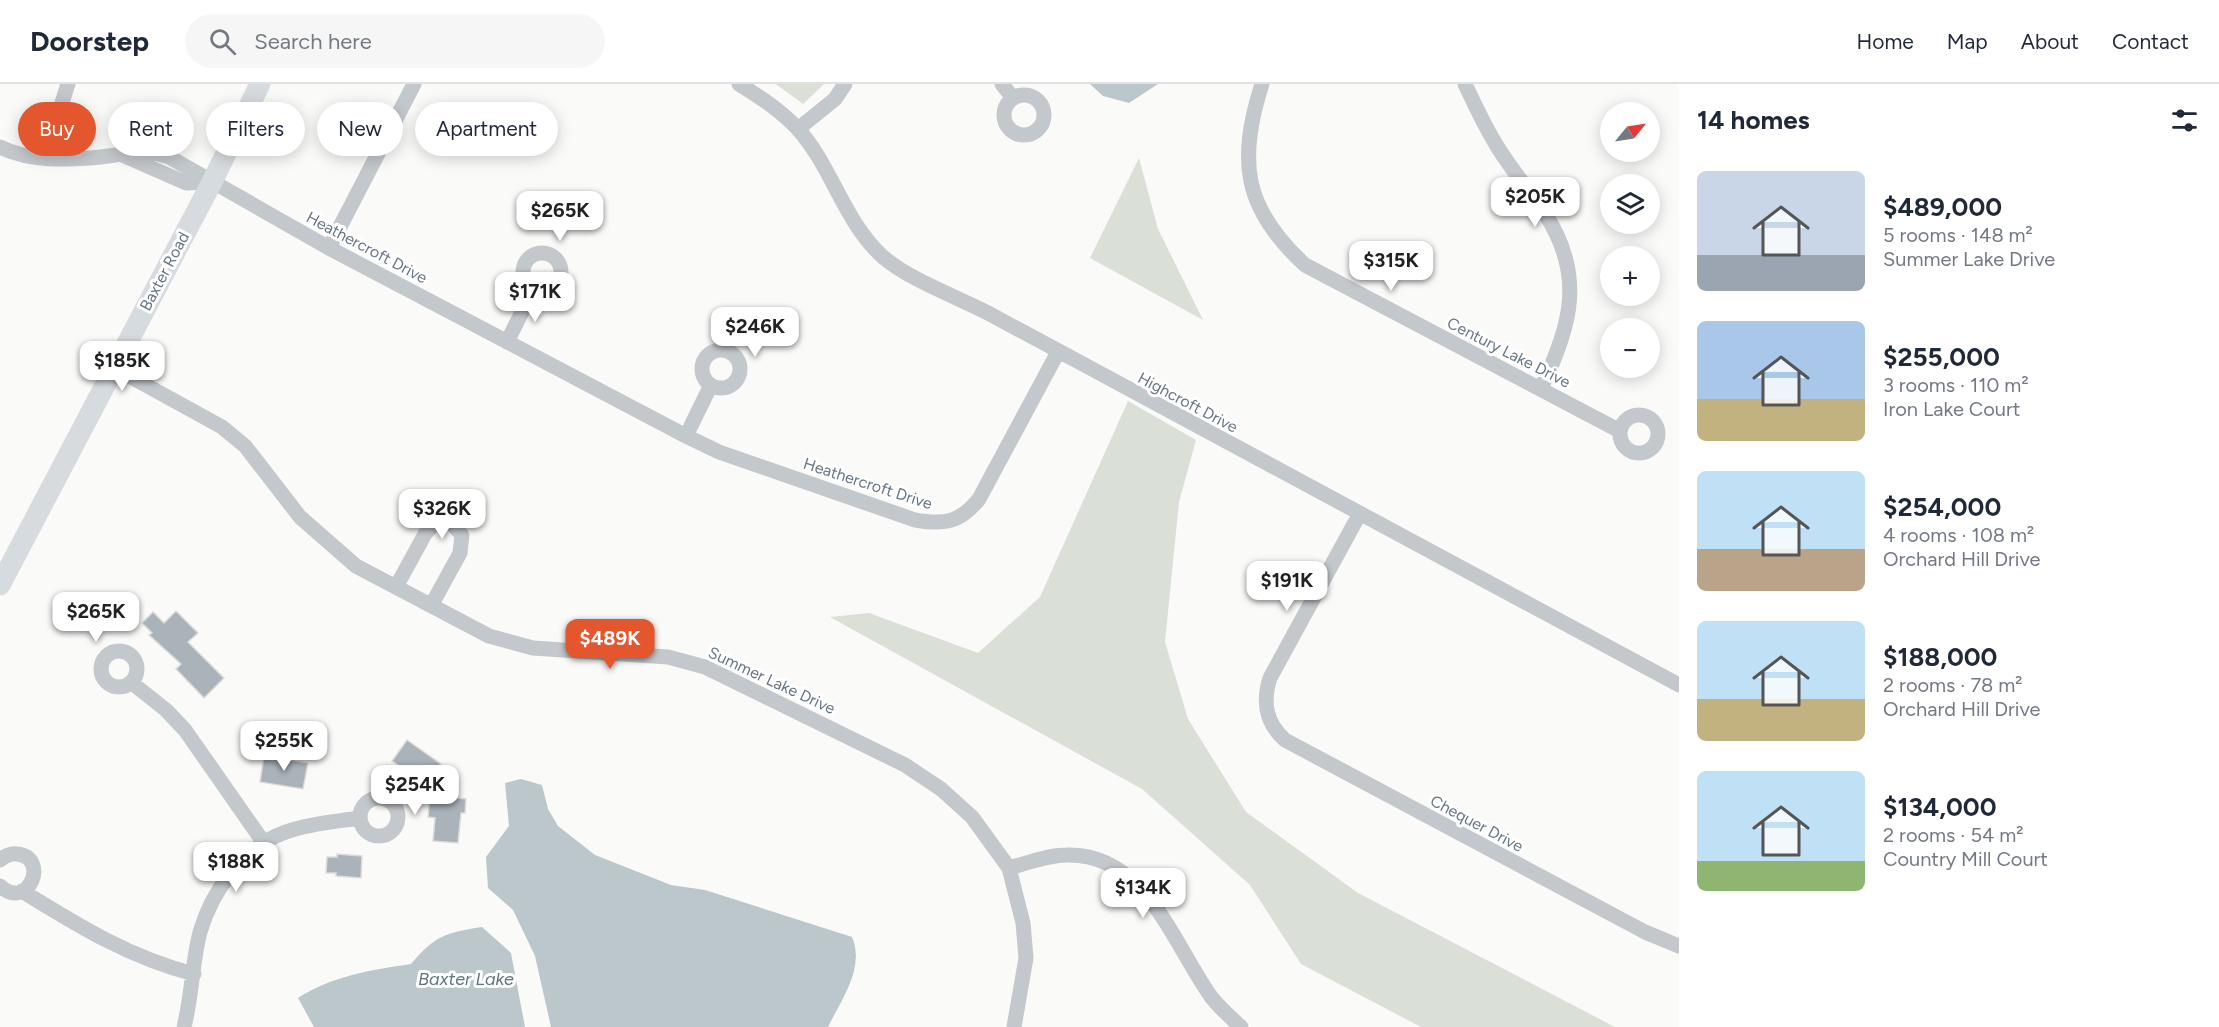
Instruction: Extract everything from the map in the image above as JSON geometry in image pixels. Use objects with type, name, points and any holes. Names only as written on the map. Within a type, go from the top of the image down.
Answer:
[{"type":"main road","name":"Baxter Road","points":[[0,585],[212,182],[260,84]]},
{"type":"street","points":[[51,158],[58,115],[68,84]]},
{"type":"street","points":[[329,248],[414,84]]},
{"type":"street","name":"Highcroft Drive","points":[[739,84],[773,105],[798,129],[824,167],[859,228],[883,256],[904,271],[1679,685]]},
{"type":"street","points":[[798,129],[835,99],[845,84]]},
{"type":"street","points":[[1002,84],[1013,98]]},
{"type":"street","name":"Century Lake Drive","points":[[1262,84],[1248,159],[1252,193],[1266,223],[1283,244],[1305,265],[1620,431]]},
{"type":"street","points":[[1465,84],[1494,142],[1562,243],[1571,273],[1570,304],[1565,333],[1541,388]]},
{"type":"street","name":"Heathercroft Drive","points":[[0,147],[13,153],[51,158],[151,151],[186,165],[329,248],[686,436],[719,452],[915,520],[938,524],[952,522],[969,511],[979,499],[1058,352]]},
{"type":"street","points":[[507,342],[533,290]]},
{"type":"street","name":"Summer Lake Drive","points":[[113,368],[222,427],[245,446],[300,517],[356,566],[489,636],[532,648],[668,657],[727,676],[905,765],[941,789],[972,817],[1009,868],[1023,922],[1026,958],[1014,1027]]},
{"type":"street","points":[[686,436],[711,385]]},
{"type":"street","name":"Chequer Drive","points":[[1359,515],[1270,678],[1265,693],[1268,718],[1285,741],[1645,932],[1679,946]]},
{"type":"street","points":[[396,587],[425,534],[434,524],[450,522],[462,535],[459,554],[432,604]]},
{"type":"street","points":[[132,683],[166,710],[185,730],[264,843]]},
{"type":"street","points":[[184,1027],[200,933],[219,888],[241,862],[264,843],[297,829],[359,818]]},
{"type":"street","points":[[0,860],[15,853],[32,863],[34,869],[32,882],[22,891]]},
{"type":"street","points":[[1009,868],[1068,855],[1109,864],[1128,876],[1148,896],[1212,998],[1241,1027]]},
{"type":"street","points":[[0,885],[10,892],[22,891],[90,933],[131,954],[164,967],[194,974]]},
{"type":"shaded area","points":[[776,84],[824,84],[803,104]]},
{"type":"shaded area","points":[[1139,158],[1158,229],[1203,320],[1090,258]]},
{"type":"shaded area","points":[[1128,401],[1196,440],[1179,502],[1165,642],[1188,719],[1246,812],[1358,893],[1615,1027],[1421,1027],[1301,964],[1250,885],[1142,789],[830,617],[869,613],[978,653],[1040,597]]},
{"type":"water","points":[[1090,84],[1158,84],[1129,103],[1103,96]]},
{"type":"water","points":[[521,779],[542,785],[548,809],[558,826],[595,855],[671,885],[705,890],[852,937],[856,960],[854,971],[828,1027],[551,1027],[535,956],[513,910],[488,888],[486,857],[509,826],[505,783]]},
{"type":"water","name":"Baxter Lake","points":[[482,927],[511,953],[525,1027],[314,1027],[298,998],[338,979],[411,964],[427,947],[442,937]]},
{"type":"building","points":[[176,611],[198,633],[188,642],[224,678],[204,698],[176,669],[181,664],[149,635],[152,633],[142,623],[153,612],[164,623]]},
{"type":"building","points":[[407,740],[441,764],[427,785],[392,761]]},
{"type":"building","points":[[264,756],[308,763],[303,789],[260,782]]},
{"type":"building","points":[[430,795],[466,799],[465,813],[461,813],[458,843],[433,841],[435,818],[428,817]]},
{"type":"building","points":[[337,854],[362,856],[361,878],[326,873],[327,857],[337,857]]}]
